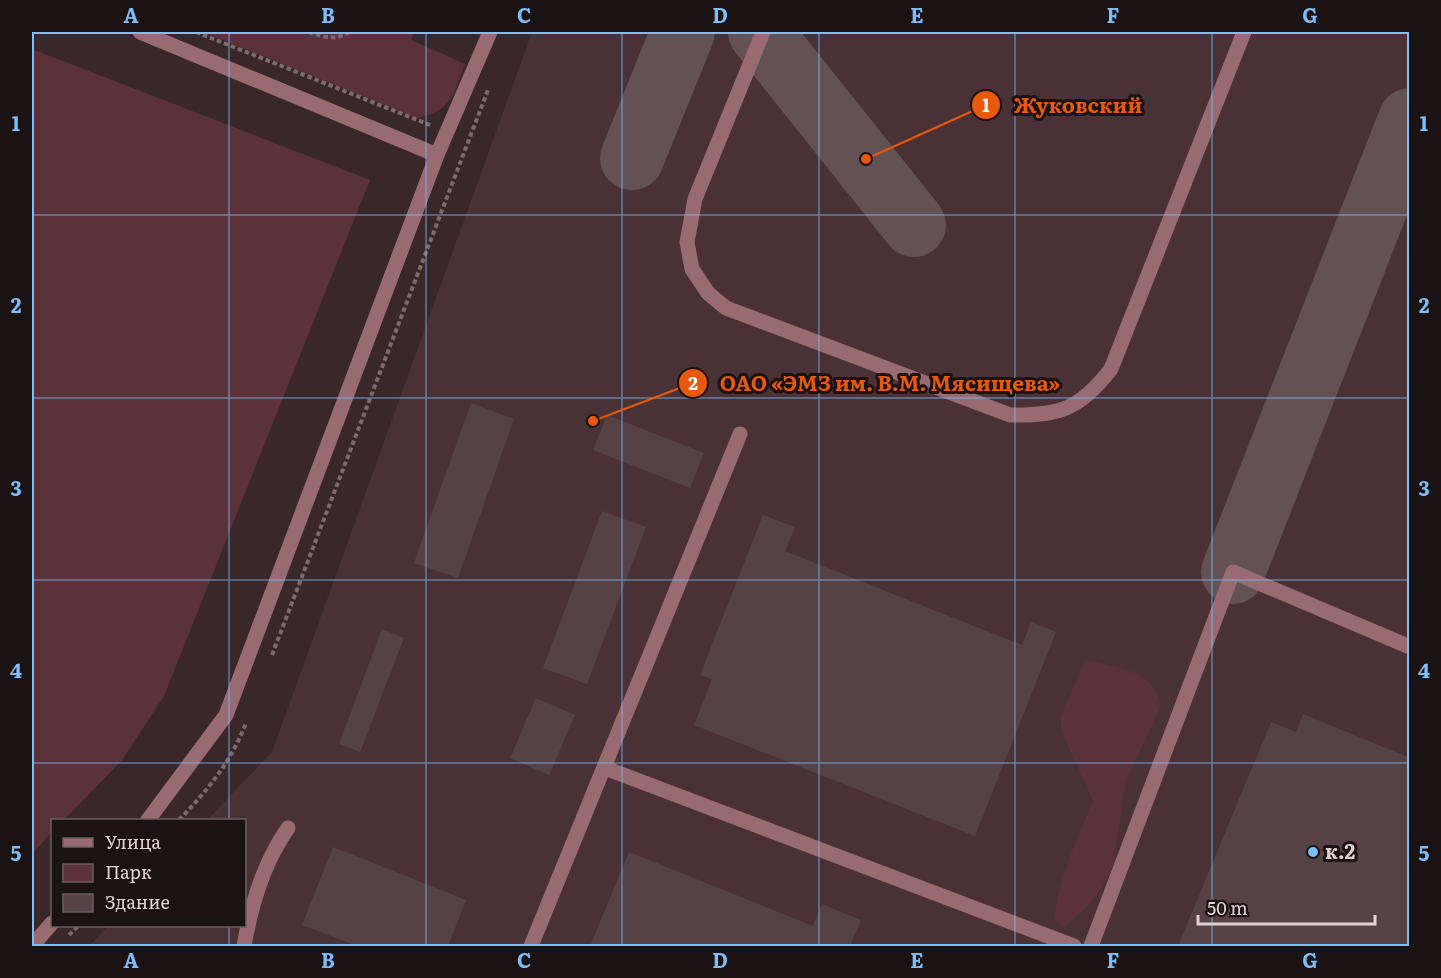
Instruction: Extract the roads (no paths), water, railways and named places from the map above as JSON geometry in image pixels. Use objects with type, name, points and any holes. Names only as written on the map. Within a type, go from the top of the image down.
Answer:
[{"type":"street","points":[[140,32],[437,155]]},
{"type":"street","points":[[149,819],[161,807],[226,715],[437,155],[490,32]]},
{"type":"street","points":[[763,32],[695,199],[687,242],[692,269],[708,292],[726,308],[1010,415],[1044,416],[1068,408],[1092,393],[1111,369],[1244,32]]},
{"type":"street","points":[[531,946],[740,434]]},
{"type":"street","points":[[1091,946],[1233,572],[1410,647]]},
{"type":"street","points":[[605,768],[1074,946]]},
{"type":"street","points":[[244,946],[266,867],[288,828]]},
{"type":"street","points":[[32,946],[51,924]]},
{"type":"place","name":"Жуковский","points":[[866,159]]},
{"type":"place","name":"ОАО «ЭМЗ им. В.М. Мясищева»","points":[[593,421]]},
{"type":"place","name":"к.2","points":[[1313,852]]}]
